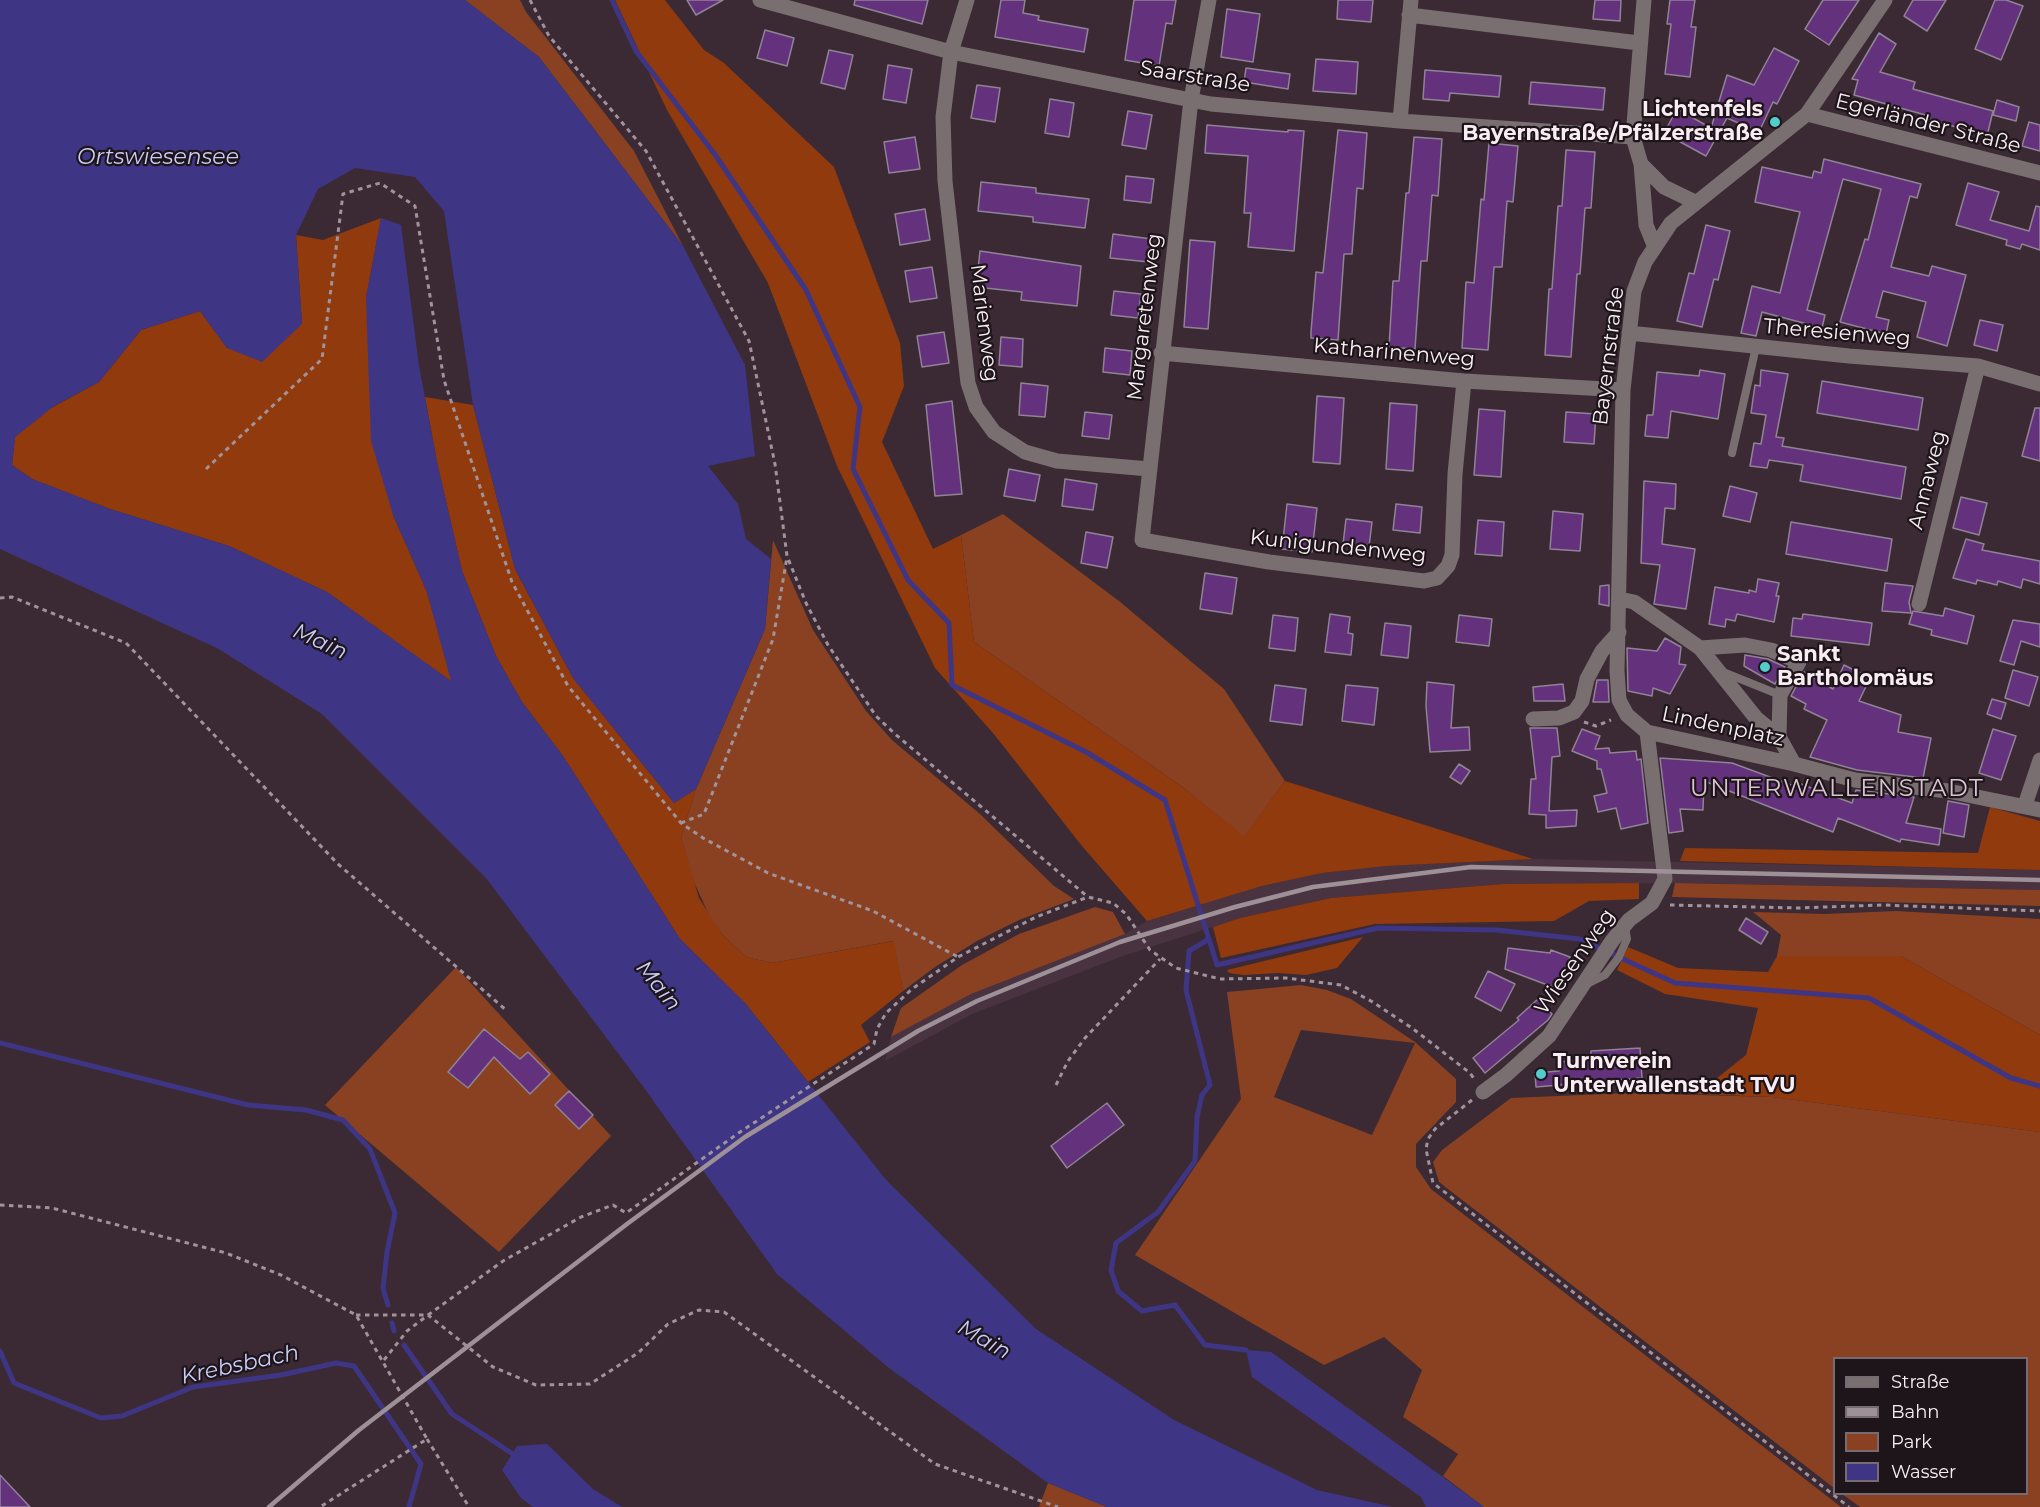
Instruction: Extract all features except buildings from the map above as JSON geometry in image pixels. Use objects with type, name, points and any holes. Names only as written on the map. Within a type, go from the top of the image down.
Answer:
[{"type":"street","name":"Saarstraße","points":[[760,0],[951,52],[1191,100],[1400,121],[1633,137]]},
{"type":"street","name":"Marienweg","points":[[967,0],[951,52],[944,117],[945,181],[968,383],[976,407],[994,432],[1025,452],[1057,461],[1149,469]]},
{"type":"street","name":"Margaretenweg","points":[[1142,540],[1161,353],[1191,100],[1209,0]]},
{"type":"street","points":[[1644,0],[1633,137],[1641,164],[1646,225],[1654,245]]},
{"type":"street","name":"Bayernstraße","points":[[1627,715],[1619,700],[1617,670],[1623,390],[1634,291],[1654,245],[1671,223],[1807,114],[1885,0]]},
{"type":"street","points":[[1400,121],[1410,8],[1639,43]]},
{"type":"street","name":"Egerländer Straße","points":[[1807,114],[2040,173]]},
{"type":"street","points":[[1641,164],[1664,187],[1695,202]]},
{"type":"street","name":"Theresienweg","points":[[1629,333],[1756,347],[1978,366],[2040,384]]},
{"type":"street","name":"Katharinenweg","points":[[1161,353],[1464,381],[1623,390]]},
{"type":"street","name":"Annaweg","points":[[1919,604],[1978,366]]},
{"type":"street","name":"Kunigundenweg","points":[[1142,540],[1280,563],[1424,581],[1437,578],[1448,566],[1452,555],[1455,474],[1464,381]]},
{"type":"street","name":"Lindenplatz","points":[[1619,599],[1634,602],[1700,648],[1756,718],[1779,737],[1794,764]]},
{"type":"street","points":[[1533,719],[1559,718],[1574,712],[1582,701],[1587,680],[1602,651],[1619,632]]},
{"type":"street","name":"Lindenplatz","points":[[1700,648],[1745,645],[1771,650],[1799,662],[1780,695],[1779,737]]},
{"type":"street","points":[[1627,715],[1647,732]]},
{"type":"street","name":"Lindenplatz","points":[[1647,732],[1794,764]]},
{"type":"street","name":"Wiesenweg","points":[[1483,1092],[1506,1075],[1548,1036],[1612,941],[1625,925],[1652,903],[1665,879],[1647,732]]},
{"type":"street","points":[[1794,764],[1856,780],[1948,790],[2033,808],[2040,760]]},
{"type":"lane","points":[[1732,453],[1756,347]]},
{"type":"lane","name":"Lindenplatz","points":[[1718,670],[1780,695]]},
{"type":"lane","points":[[1583,986],[1605,975],[1618,957],[1627,939],[1625,925]]},
{"type":"path","points":[[530,0],[549,36],[646,152],[749,341],[775,464],[787,556],[806,603],[828,645],[876,716],[926,764],[1088,897],[1113,903],[1126,914],[1143,942],[1160,959],[1176,968],[1207,977],[1239,981],[1286,978],[1341,985],[1371,1001],[1412,1028],[1470,1073],[1483,1092],[1435,1129],[1428,1139],[1426,1149],[1433,1183],[1833,1495]]},
{"type":"path","points":[[206,469],[322,359],[343,194],[380,183],[415,206],[444,380],[512,582],[568,686],[681,824],[768,873],[873,911],[958,957]]},
{"type":"path","points":[[681,824],[704,814],[773,639],[787,556]]},
{"type":"path","points":[[0,598],[12,597],[126,643],[338,864],[506,1010]]},
{"type":"path","points":[[1574,712],[1586,724],[1596,726],[1627,715]]},
{"type":"path","points":[[384,1360],[407,1331],[503,1261],[581,1217],[613,1205],[626,1213],[740,1132],[874,1044],[886,1013],[912,989],[958,957],[1036,917],[1088,897]]},
{"type":"path","points":[[1652,903],[1797,908],[1883,905],[2040,911]]},
{"type":"path","points":[[1056,1084],[1068,1061],[1085,1038],[1160,959]]},
{"type":"path","points":[[0,1205],[52,1208],[226,1253],[281,1275],[356,1315],[428,1315],[493,1367],[536,1385],[590,1384],[638,1353],[668,1324],[699,1310],[724,1312],[934,1464],[1058,1507]]},
{"type":"path","points":[[356,1315],[469,1507]]},
{"type":"path","points":[[320,1507],[427,1439]]},
{"type":"path","points":[[1834,1495],[1849,1507]]},
{"type":"shaded area","points":[[615,0],[665,0],[704,50],[724,63],[834,167],[900,343],[904,386],[882,442],[933,549],[961,535],[974,642],[1181,786],[1244,836],[1285,781],[1533,859],[1386,866],[1322,873],[1262,886],[1147,921],[1082,846],[993,733],[935,668],[837,466],[768,283],[667,110]]},
{"type":"shaded area","points":[[381,218],[366,298],[393,515],[427,592],[452,682],[327,592],[229,546],[110,509],[32,479],[12,465],[15,437],[51,408],[99,382],[141,330],[200,311],[227,348],[302,324],[296,235],[323,240]]},
{"type":"shaded area","points":[[425,397],[473,405],[515,569],[573,678],[674,803],[696,789],[681,837],[699,898],[722,934],[746,957],[772,963],[894,941],[903,991],[861,1025],[870,1042],[808,1082],[745,1003],[680,939],[563,756],[522,702],[496,656],[462,571]]},
{"type":"shaded area","points":[[1990,807],[2040,821],[2040,870],[1680,861],[1685,848],[1978,853]]},
{"type":"shaded area","points":[[1533,859],[2040,870],[2040,890],[1690,883],[1503,884],[1331,898],[1240,918],[1120,957],[972,1014],[885,1061],[891,1037],[971,994],[1125,934],[1147,921],[1262,886],[1322,873],[1386,866]]},
{"type":"shaded area","points":[[1639,883],[1639,899],[1589,901],[1554,921],[1375,924],[1221,958],[1213,927],[1240,918],[1331,898],[1503,884]]},
{"type":"shaded area","points":[[1363,937],[1337,968],[1306,975],[1278,973],[1244,975],[1229,973],[1227,970]]},
{"type":"shaded area","points":[[1628,947],[1678,968],[1768,972],[1777,956],[1901,956],[2040,1035],[2040,1132],[1772,1097],[1697,1094],[1746,1055],[1758,1008],[1665,994],[1617,970]]},
{"type":"green space","points":[[465,0],[520,0],[526,12],[634,151],[683,246],[539,57]]},
{"type":"green space","points":[[1003,514],[1119,601],[1224,689],[1285,781],[1244,837],[1181,786],[974,642],[961,535]]},
{"type":"green space","points":[[773,540],[813,630],[866,711],[892,740],[980,814],[1054,886],[1074,899],[1019,920],[977,941],[935,967],[903,991],[893,941],[772,963],[746,957],[722,934],[711,919],[692,878],[681,837],[696,789],[765,629]]},
{"type":"green space","points":[[1675,883],[2040,890],[2040,906],[1672,897]]},
{"type":"green space","points":[[1095,907],[1113,912],[1125,934],[971,994],[891,1037],[901,1008],[962,965],[1019,934]]},
{"type":"green space","points":[[1896,911],[2040,919],[2040,1035],[1901,956],[1777,956],[1781,935],[1753,912],[1825,914]]},
{"type":"green space","points":[[456,967],[611,1136],[499,1252],[325,1105]]},
{"type":"green space","points":[[1301,985],[1327,990],[1351,999],[1415,1042],[1456,1079],[1456,1102],[1416,1144],[1416,1167],[1431,1189],[1841,1507],[1484,1507],[1443,1476],[1458,1454],[1403,1417],[1422,1370],[1384,1337],[1324,1365],[1135,1255],[1241,1099],[1227,992]],"holes":[[[1301,1030],[1415,1043],[1372,1135],[1274,1097]]]},
{"type":"green space","points":[[1629,1093],[1772,1097],[2040,1132],[2040,1507],[1860,1507],[1843,1495],[2028,1495],[2028,1357],[1833,1357],[1833,1487],[1439,1182],[1433,1162],[1442,1150],[1511,1098]]},
{"type":"green space","points":[[1048,1483],[1107,1507],[1039,1507]]},
{"type":"water","points":[[0,0],[465,0],[539,57],[683,246],[745,365],[755,456],[708,466],[738,504],[746,539],[771,559],[765,629],[696,789],[674,803],[573,678],[515,569],[473,405],[444,211],[415,177],[355,168],[318,189],[296,235],[302,324],[262,362],[227,348],[200,311],[141,330],[99,382],[54,406],[15,437],[12,465],[32,479],[110,509],[229,546],[327,592],[451,681],[427,592],[393,515],[371,441],[366,298],[381,218],[401,225],[419,366],[437,462],[462,571],[496,656],[522,702],[563,756],[680,939],[745,1003],[887,1181],[1036,1329],[1174,1420],[1317,1490],[1393,1507],[1107,1507],[1048,1483],[889,1368],[777,1274],[642,1085],[486,878],[322,714],[217,648],[0,549]]},
{"type":"water","points":[[1246,1350],[1271,1352],[1484,1507],[1426,1507],[1421,1497],[1252,1377]]},
{"type":"water","points":[[547,1444],[593,1489],[622,1507],[533,1507],[521,1498],[502,1470],[517,1446]]},
{"type":"waterway","points":[[612,0],[636,51],[716,156],[806,290],[860,407],[853,469],[908,580],[949,623],[952,685],[1086,752],[1165,800],[1217,965],[1378,928],[1496,930],[1580,939],[1675,983],[1869,998],[2011,1078],[2040,1086]]},
{"type":"waterway","points":[[1209,939],[1189,951],[1186,990],[1210,1085],[1202,1095],[1197,1117],[1195,1161],[1158,1212],[1116,1243],[1111,1270],[1118,1291],[1142,1311],[1175,1305],[1205,1345],[1246,1350]]},
{"type":"waterway","points":[[0,1043],[248,1105],[306,1110],[343,1120],[370,1149],[395,1213],[383,1288],[388,1305]]},
{"type":"waterway","points":[[392,1323],[394,1331]]},
{"type":"waterway","points":[[404,1345],[452,1414],[516,1456]]},
{"type":"waterway","name":"Krebsbach","points":[[0,1351],[14,1383],[101,1418],[122,1416],[193,1387],[281,1375],[336,1363],[354,1366],[421,1464],[409,1507]]},
{"type":"railway","points":[[269,1507],[359,1430],[627,1224],[745,1137],[918,1031],[977,1001],[1120,942],[1235,907],[1313,887],[1471,867],[2040,880]]},
{"type":"place","name":"Lichtenfels Bayernstraße/Pfälzerstraße","points":[[1775,122]]},
{"type":"place","name":"Sankt Bartholomäus","points":[[1765,667]]},
{"type":"place","name":"Turnverein Unterwallenstadt TVU","points":[[1541,1074]]},
{"type":"district","name":"UNTERWALLENSTADT","points":[[1837,789]]},
{"type":"water label","name":"Ortswiesensee","points":[[158,158]]},
{"type":"water label","name":"Main","points":[[320,642]]},
{"type":"water label","name":"Main","points":[[658,986]]},
{"type":"water label","name":"Main","points":[[984,1340]]}]
